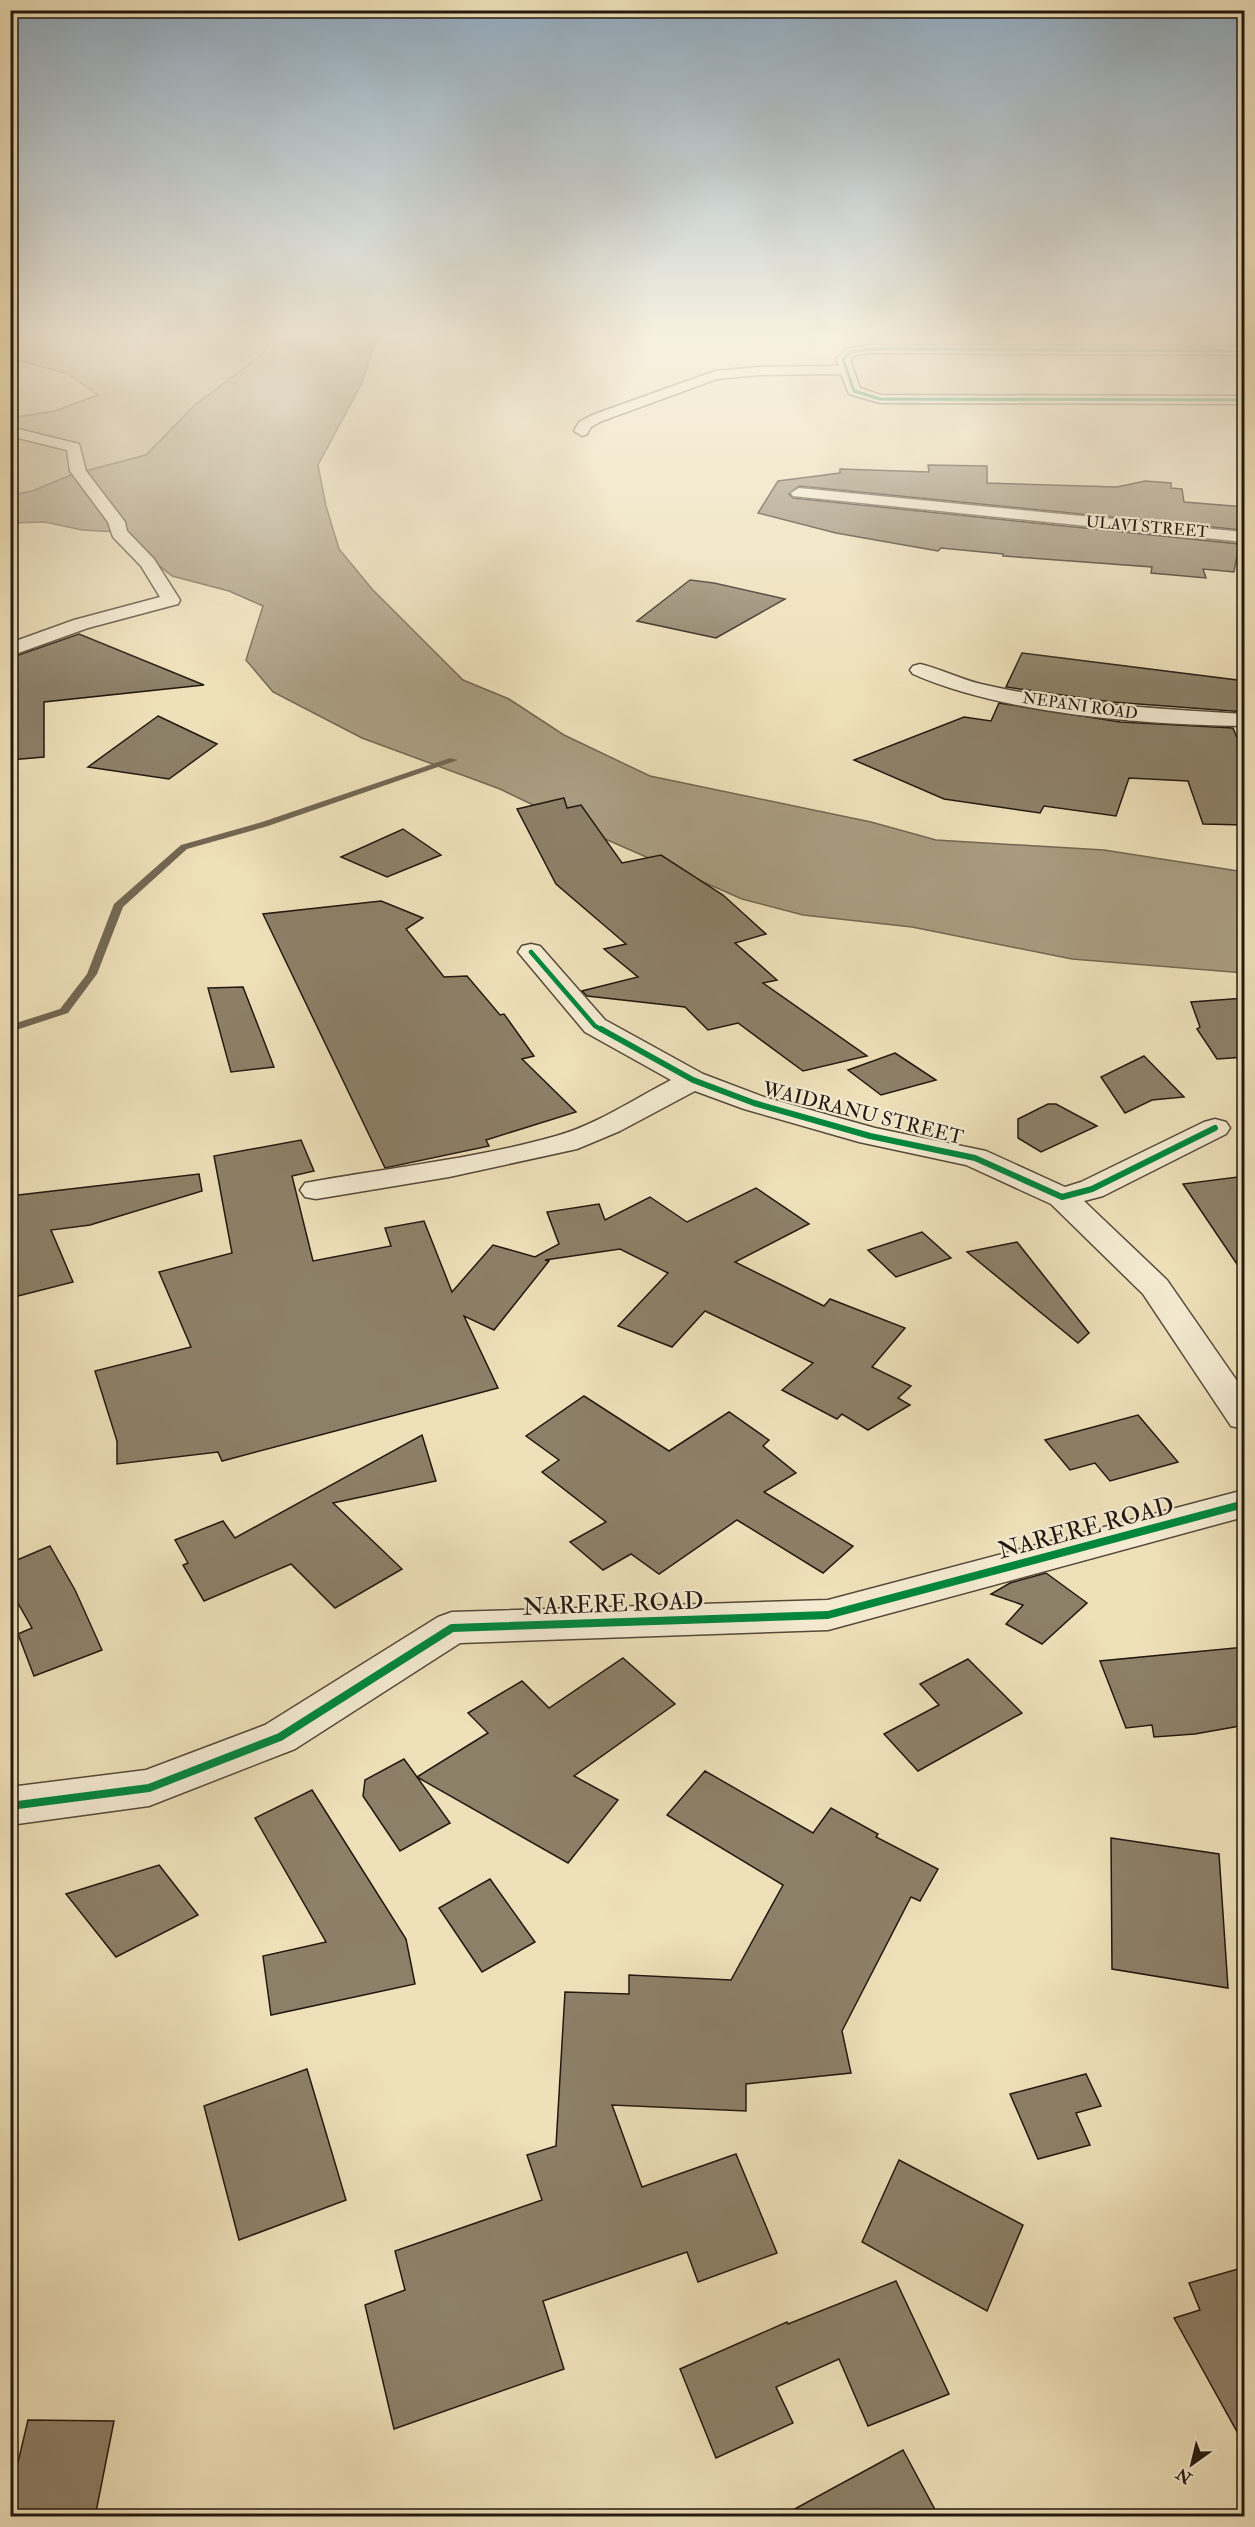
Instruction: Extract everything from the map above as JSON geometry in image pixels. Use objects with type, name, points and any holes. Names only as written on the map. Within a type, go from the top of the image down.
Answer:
[{"type":"street","points":[[10,650],[81,624],[171,600],[148,563],[119,533],[116,522],[78,471],[75,452]]},
{"type":"street","name":"ULAVI STREET","points":[[799,493],[1245,537]]},
{"type":"street","name":"NEPANI ROAD","points":[[920,670],[944,681],[1017,698],[1107,712],[1245,720]]},
{"type":"street","name":"WAIDRANU STREET","points":[[531,952],[595,1026],[693,1080],[754,1103],[870,1136],[975,1158],[1062,1197],[1155,1287],[1245,1417]]},
{"type":"street","points":[[316,1190],[448,1168],[566,1143],[609,1125],[693,1080]]},
{"type":"street","points":[[1062,1197],[1092,1189],[1215,1128]]},
{"type":"street","name":"NARERE ROAD","points":[[10,1806],[149,1788],[280,1737],[452,1628],[828,1615],[1245,1504]]},
{"type":"shaded area","points":[[11,452],[149,452],[146,455],[71,475],[33,491],[11,495]]},
{"type":"shaded area","points":[[149,452],[325,452],[318,465],[326,506],[339,549],[372,589],[463,680],[509,699],[564,735],[650,776],[871,822],[936,840],[1104,850],[1244,872],[1244,973],[1072,959],[912,927],[803,915],[742,899],[587,831],[500,789],[362,738],[273,692],[246,660],[263,606],[229,591],[172,576],[118,532],[82,530],[45,522],[11,523],[10,496],[33,491],[71,475],[146,455]]},
{"type":"building","points":[[928,465],[987,466],[987,483],[1117,487],[1145,481],[1171,483],[1171,488],[1182,489],[1184,502],[1245,507],[1245,514],[1242,530],[799,486],[789,494],[793,498],[1239,544],[1234,572],[1203,569],[1206,578],[1151,573],[1152,567],[1003,556],[1003,554],[941,548],[938,551],[836,533],[758,513],[778,481],[840,473],[840,469],[929,472]]},
{"type":"building","points":[[690,580],[785,599],[716,638],[637,621]]},
{"type":"building","points":[[79,634],[204,685],[44,702],[44,757],[10,760],[10,658]]},
{"type":"building","points":[[1022,653],[1245,681],[1245,712],[1112,702],[1006,687]]},
{"type":"building","points":[[999,703],[1120,722],[1233,728],[1245,757],[1245,825],[1203,824],[1188,781],[1129,778],[1116,816],[1044,806],[1040,813],[944,799],[854,760],[964,717],[991,721]]},
{"type":"building","points":[[158,716],[217,744],[169,779],[88,767]]},
{"type":"building","points":[[564,798],[567,808],[581,805],[622,863],[661,855],[723,895],[766,934],[735,943],[777,980],[763,983],[867,1056],[803,1071],[738,1023],[708,1030],[685,1007],[587,996],[582,991],[638,977],[604,949],[626,944],[556,884],[517,809]]},
{"type":"building","points":[[403,829],[441,855],[387,877],[341,857]]},
{"type":"building","points":[[381,901],[423,918],[406,929],[444,977],[467,976],[500,1015],[504,1014],[534,1056],[522,1059],[576,1112],[486,1140],[489,1146],[385,1168],[263,914]]},
{"type":"building","points":[[243,987],[274,1067],[231,1072],[208,988]]},
{"type":"building","points":[[1245,998],[1245,1057],[1217,1059],[1197,1029],[1200,1027],[1191,1002]]},
{"type":"building","points":[[895,1053],[936,1080],[881,1095],[848,1070]]},
{"type":"building","points":[[1144,1056],[1184,1097],[1152,1100],[1125,1113],[1101,1077]]},
{"type":"building","points":[[1048,1104],[1056,1104],[1097,1126],[1041,1152],[1018,1138],[1018,1119]]},
{"type":"building","points":[[301,1140],[314,1171],[292,1176],[313,1261],[391,1246],[385,1228],[424,1221],[452,1292],[493,1245],[535,1257],[559,1244],[547,1212],[599,1204],[605,1220],[650,1197],[687,1222],[756,1188],[809,1224],[735,1262],[824,1306],[830,1299],[905,1328],[872,1367],[911,1386],[898,1398],[910,1405],[868,1430],[842,1414],[837,1419],[782,1390],[813,1363],[705,1311],[672,1347],[618,1326],[668,1273],[620,1249],[545,1260],[549,1261],[494,1330],[464,1316],[498,1388],[222,1461],[218,1452],[117,1464],[117,1441],[95,1371],[191,1347],[159,1272],[232,1253],[214,1156]]},
{"type":"building","points":[[199,1174],[202,1191],[90,1225],[51,1230],[73,1282],[10,1298],[10,1196]]},
{"type":"building","points":[[1245,1176],[1245,1276],[1183,1184]]},
{"type":"building","points":[[922,1232],[951,1258],[896,1277],[868,1250]]},
{"type":"building","points":[[1017,1242],[1089,1333],[1078,1343],[967,1252]]},
{"type":"building","points":[[584,1396],[669,1451],[729,1412],[769,1440],[763,1446],[796,1473],[764,1492],[853,1546],[823,1573],[737,1520],[659,1574],[631,1554],[603,1570],[570,1542],[606,1522],[542,1472],[559,1460],[526,1436]]},
{"type":"building","points":[[1138,1415],[1178,1462],[1110,1481],[1095,1463],[1070,1470],[1045,1440]]},
{"type":"building","points":[[422,1435],[436,1481],[333,1503],[402,1569],[335,1608],[291,1564],[204,1601],[183,1565],[188,1563],[175,1540],[223,1521],[235,1538]]},
{"type":"building","points":[[50,1546],[75,1590],[102,1650],[34,1676],[18,1634],[32,1628],[10,1589],[10,1563]]},
{"type":"building","points":[[1046,1573],[1087,1603],[1042,1644],[1006,1624],[1023,1605],[991,1594],[1010,1583]]},
{"type":"building","points":[[1245,1647],[1245,1725],[1195,1734],[1154,1737],[1152,1725],[1126,1728],[1100,1661]]},
{"type":"building","points":[[623,1658],[675,1704],[574,1776],[618,1800],[568,1863],[417,1777],[488,1733],[468,1713],[522,1681],[549,1708]]},
{"type":"building","points":[[968,1659],[1022,1713],[918,1771],[884,1734],[939,1705],[920,1684]]},
{"type":"building","points":[[404,1759],[450,1823],[400,1851],[363,1796],[365,1780]]},
{"type":"building","points":[[705,1771],[813,1833],[831,1808],[878,1834],[876,1837],[938,1869],[920,1901],[911,1897],[842,2031],[851,2073],[746,2084],[746,2111],[612,2105],[642,2187],[736,2154],[777,2253],[698,2282],[687,2252],[543,2301],[564,2369],[394,2429],[365,2305],[405,2290],[395,2251],[542,2200],[527,2155],[556,2146],[565,1992],[629,1994],[629,1975],[731,1980],[783,1885],[667,1815]]},
{"type":"building","points":[[312,1790],[406,1939],[415,1984],[271,2015],[263,1956],[326,1942],[255,1818]]},
{"type":"building","points":[[1111,1838],[1219,1854],[1228,1988],[1112,1969]]},
{"type":"building","points":[[159,1865],[198,1915],[116,1957],[66,1894]]},
{"type":"building","points":[[490,1879],[535,1942],[482,1972],[439,1908]]},
{"type":"building","points":[[307,2069],[346,2200],[239,2240],[204,2106]]},
{"type":"building","points":[[1086,2074],[1101,2106],[1076,2113],[1090,2145],[1038,2159],[1010,2094]]},
{"type":"building","points":[[899,2160],[1023,2225],[987,2311],[862,2242]]},
{"type":"building","points":[[1245,2267],[1245,2446],[1174,2318],[1200,2310],[1189,2283]]},
{"type":"building","points":[[896,2281],[949,2394],[868,2426],[839,2359],[776,2387],[793,2423],[716,2458],[680,2369],[787,2322],[788,2324]]},
{"type":"building","points":[[28,2420],[114,2421],[95,2517],[10,2517],[10,2496]]},
{"type":"building","points":[[903,2450],[939,2517],[780,2517]]},
{"type":"waterway","points":[[10,1029],[64,1011],[92,974],[118,906],[184,847],[265,824],[453,760]]},
{"type":"cycle path","points":[[531,952],[595,1026],[693,1080],[754,1103],[870,1136],[975,1158],[1062,1197],[1092,1189],[1215,1128]]},
{"type":"cycle path","points":[[10,1806],[149,1788],[280,1737],[452,1628],[828,1615],[1244,1504]]}]
